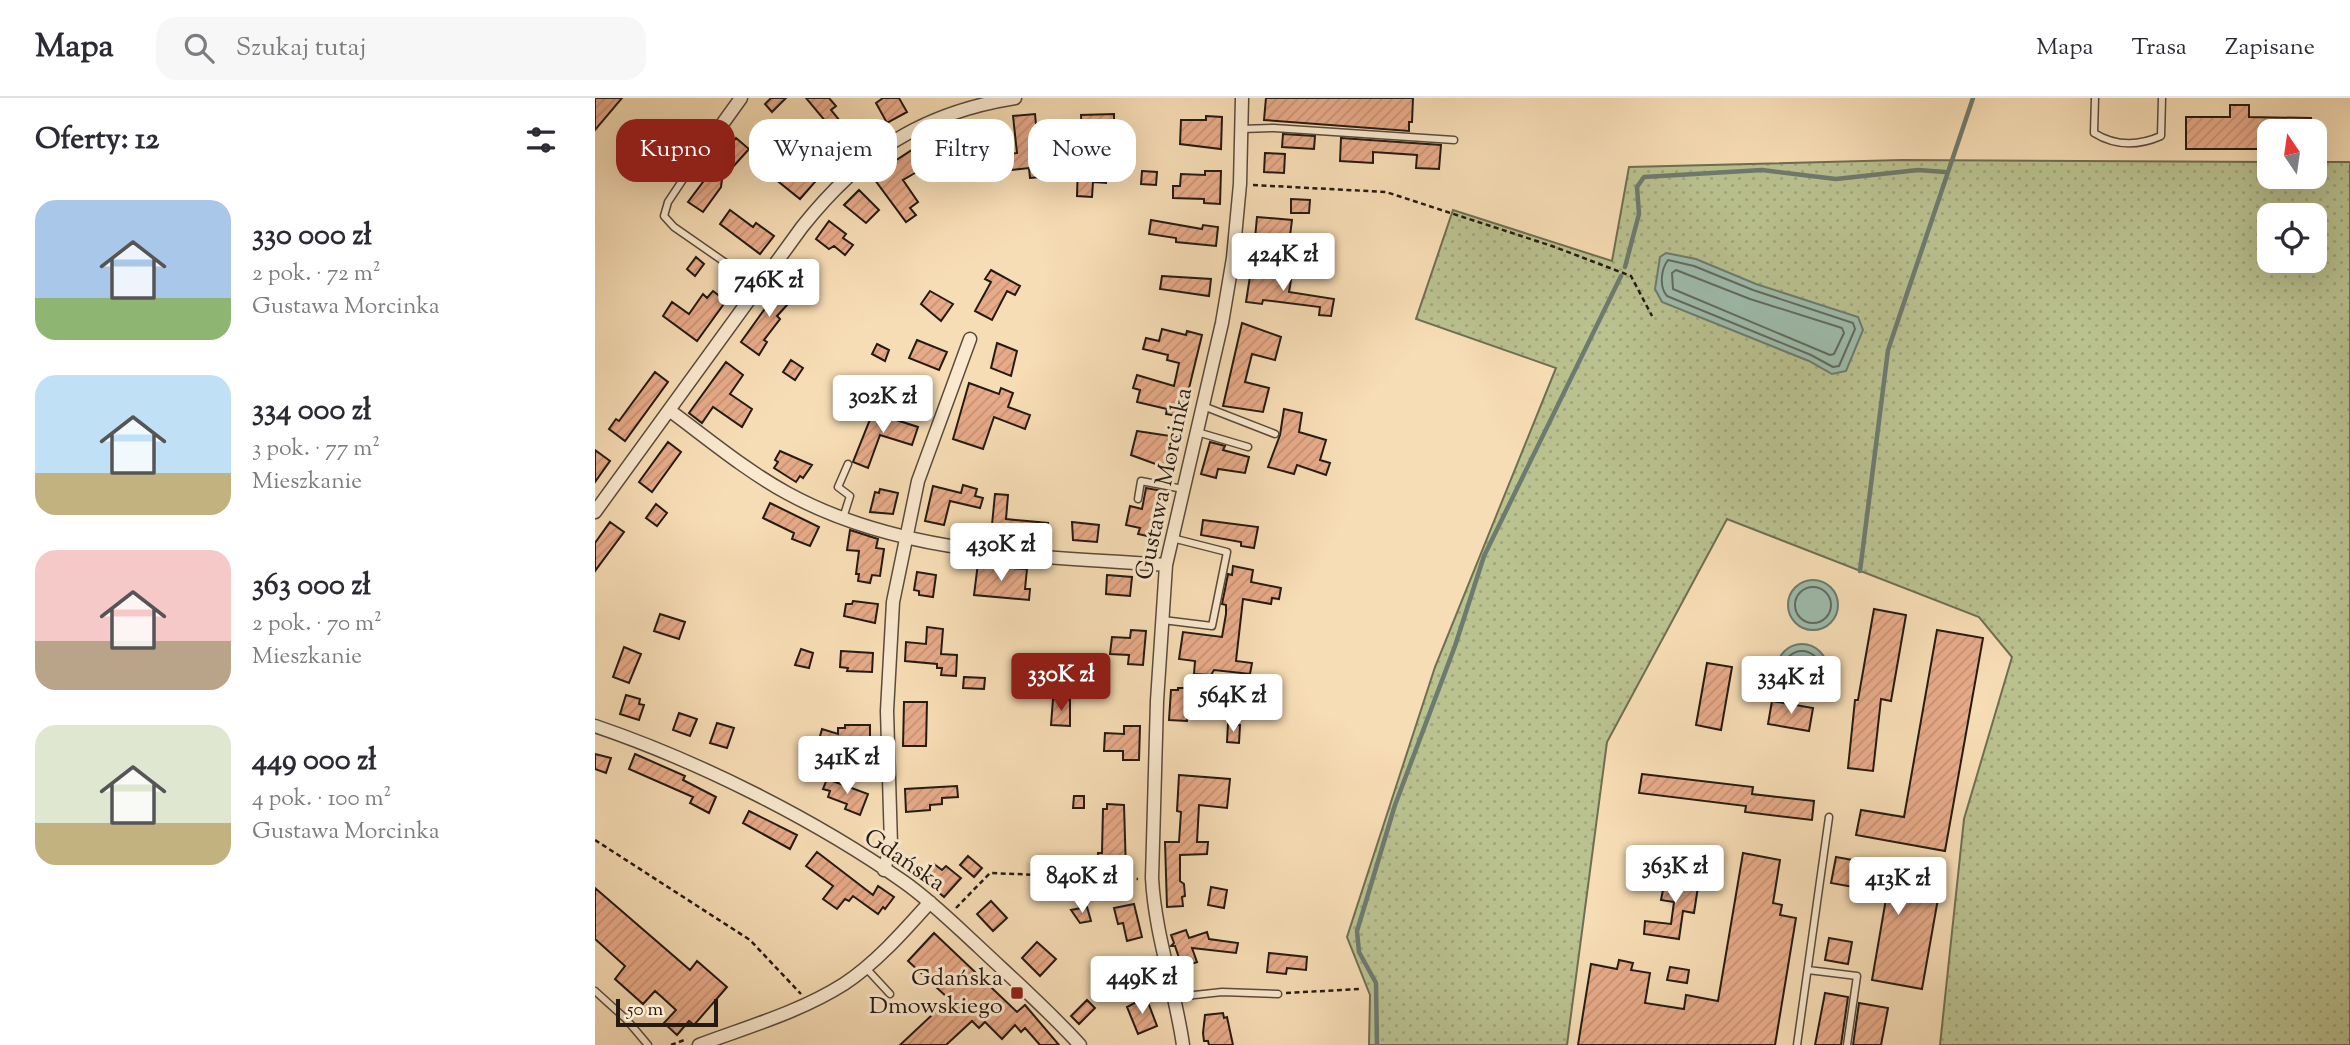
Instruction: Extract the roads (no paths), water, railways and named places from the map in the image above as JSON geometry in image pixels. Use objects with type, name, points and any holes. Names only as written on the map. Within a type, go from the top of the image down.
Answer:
[{"type":"street","points":[[726,119],[741,98]]},
{"type":"street","points":[[595,512],[828,194],[882,147],[926,122],[964,108],[1015,98]]},
{"type":"street","name":"Gustawa Morcinka","points":[[1183,1045],[1176,997],[1154,914],[1151,878],[1161,619],[1171,538],[1223,323],[1240,184],[1242,98]]},
{"type":"street","points":[[884,870],[891,845],[887,679],[894,602],[904,538],[933,435],[970,339]]},
{"type":"street","points":[[669,410],[769,482],[843,518],[904,538],[954,547],[1166,565]]},
{"type":"street","name":"Gdańska","points":[[595,726],[646,743],[741,788],[884,870],[930,902],[1080,1045]]},
{"type":"street","points":[[693,1042],[804,998],[828,994],[865,967],[930,902]]},
{"type":"lane","points":[[2095,98],[2094,133],[2109,142],[2145,143],[2161,136],[2162,98]]},
{"type":"lane","points":[[1241,129],[1274,128],[1454,140]]},
{"type":"lane","points":[[682,182],[668,202],[664,216],[674,227],[759,285]]},
{"type":"lane","points":[[1203,406],[1275,433]]},
{"type":"lane","points":[[1197,432],[1248,447]]},
{"type":"lane","points":[[843,518],[850,496],[838,487],[848,464]]},
{"type":"lane","points":[[1138,499],[1141,481],[1183,489]]},
{"type":"lane","points":[[1161,619],[1212,626],[1227,552],[1171,538]]},
{"type":"lane","points":[[1797,1045],[1829,817]]},
{"type":"lane","points":[[865,967],[890,994]]},
{"type":"lane","points":[[1808,970],[1857,976],[1847,1045]]},
{"type":"lane","points":[[595,990],[626,1019],[648,1045]]},
{"type":"lane","points":[[1176,997],[1222,992],[1278,994]]},
{"type":"water","points":[[1666,253],[1696,259],[1756,284],[1858,317],[1863,330],[1846,371],[1832,374],[1809,361],[1662,302],[1655,289],[1660,257]]},
{"type":"water","points":[[1813,580],[1831,587],[1838,605],[1831,623],[1813,630],[1795,623],[1788,605],[1795,587]]},
{"type":"water","points":[[1802,644],[1820,651],[1827,669],[1820,687],[1802,694],[1784,687],[1777,669],[1784,651]]},
{"type":"waterway","points":[[1860,571],[1888,350],[1973,98]]},
{"type":"waterway","points":[[1625,267],[1639,214],[1637,187],[1644,177],[1762,170],[1836,179],[1918,170],[1945,172]]},
{"type":"waterway","points":[[1377,1045],[1376,983],[1359,952],[1357,931],[1395,805],[1455,646],[1484,556],[1621,276]]},
{"type":"place","name":"Gdańska Dmowskiego","points":[[1017,993]]}]
